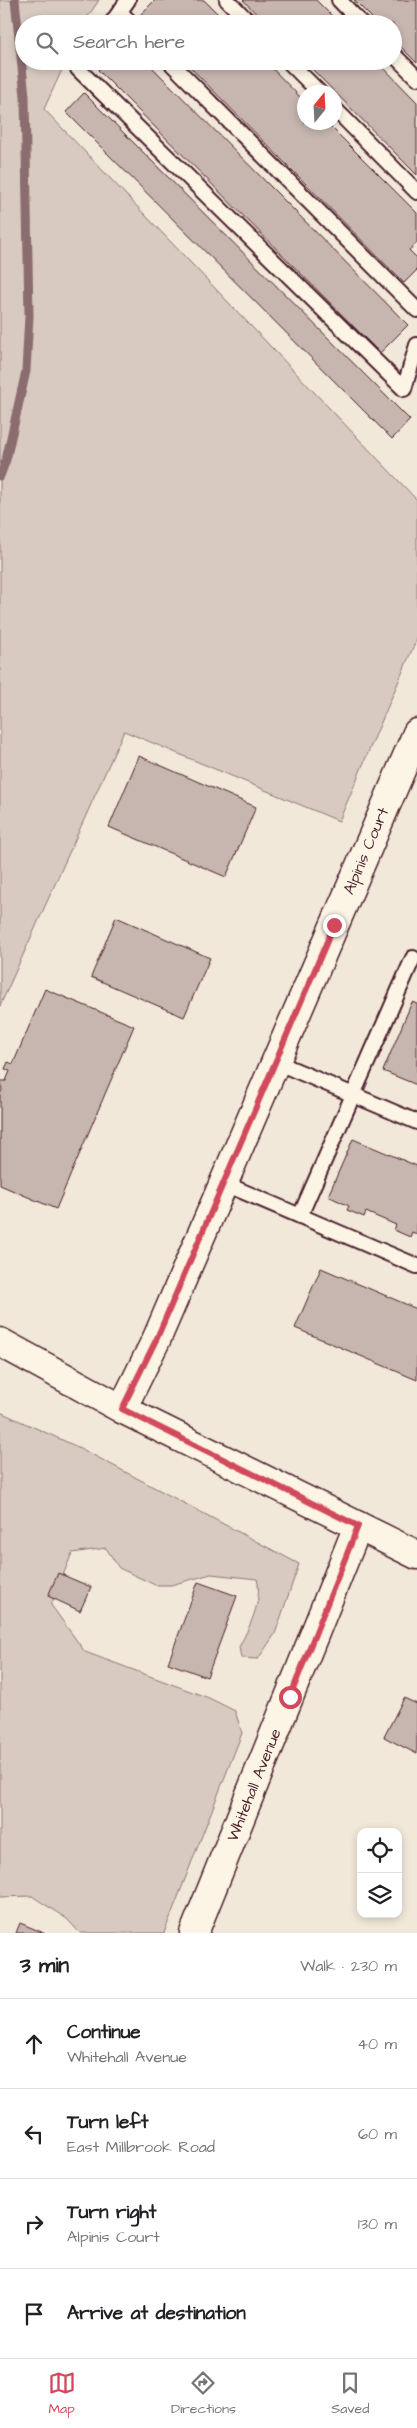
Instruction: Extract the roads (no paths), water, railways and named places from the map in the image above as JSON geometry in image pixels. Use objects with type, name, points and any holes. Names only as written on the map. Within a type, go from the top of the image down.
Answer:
[{"type":"street","name":"Alpinis Court","points":[[122,1409],[157,1338],[417,733]]},
{"type":"street","points":[[0,1342],[122,1409],[417,1555]]},
{"type":"street","name":"Whitehall Avenue","points":[[194,1933],[358,1526]]},
{"type":"lane","points":[[118,15],[128,0]]},
{"type":"lane","points":[[227,0],[242,15]]},
{"type":"lane","points":[[338,0],[353,15]]},
{"type":"lane","points":[[120,12],[123,15]]},
{"type":"lane","points":[[402,63],[417,78]]},
{"type":"lane","points":[[79,70],[404,389],[417,345]]},
{"type":"lane","points":[[178,70],[417,310]]},
{"type":"lane","points":[[297,70],[312,85]]},
{"type":"lane","points":[[342,116],[417,192]]},
{"type":"lane","points":[[300,1216],[413,958]]},
{"type":"lane","points":[[276,1062],[417,1122]]},
{"type":"lane","points":[[223,1183],[417,1266]]},
{"type":"waterway","points":[[15,0],[17,15]]},
{"type":"waterway","points":[[0,476],[6,460],[26,371],[29,316],[25,96],[22,70]]}]
